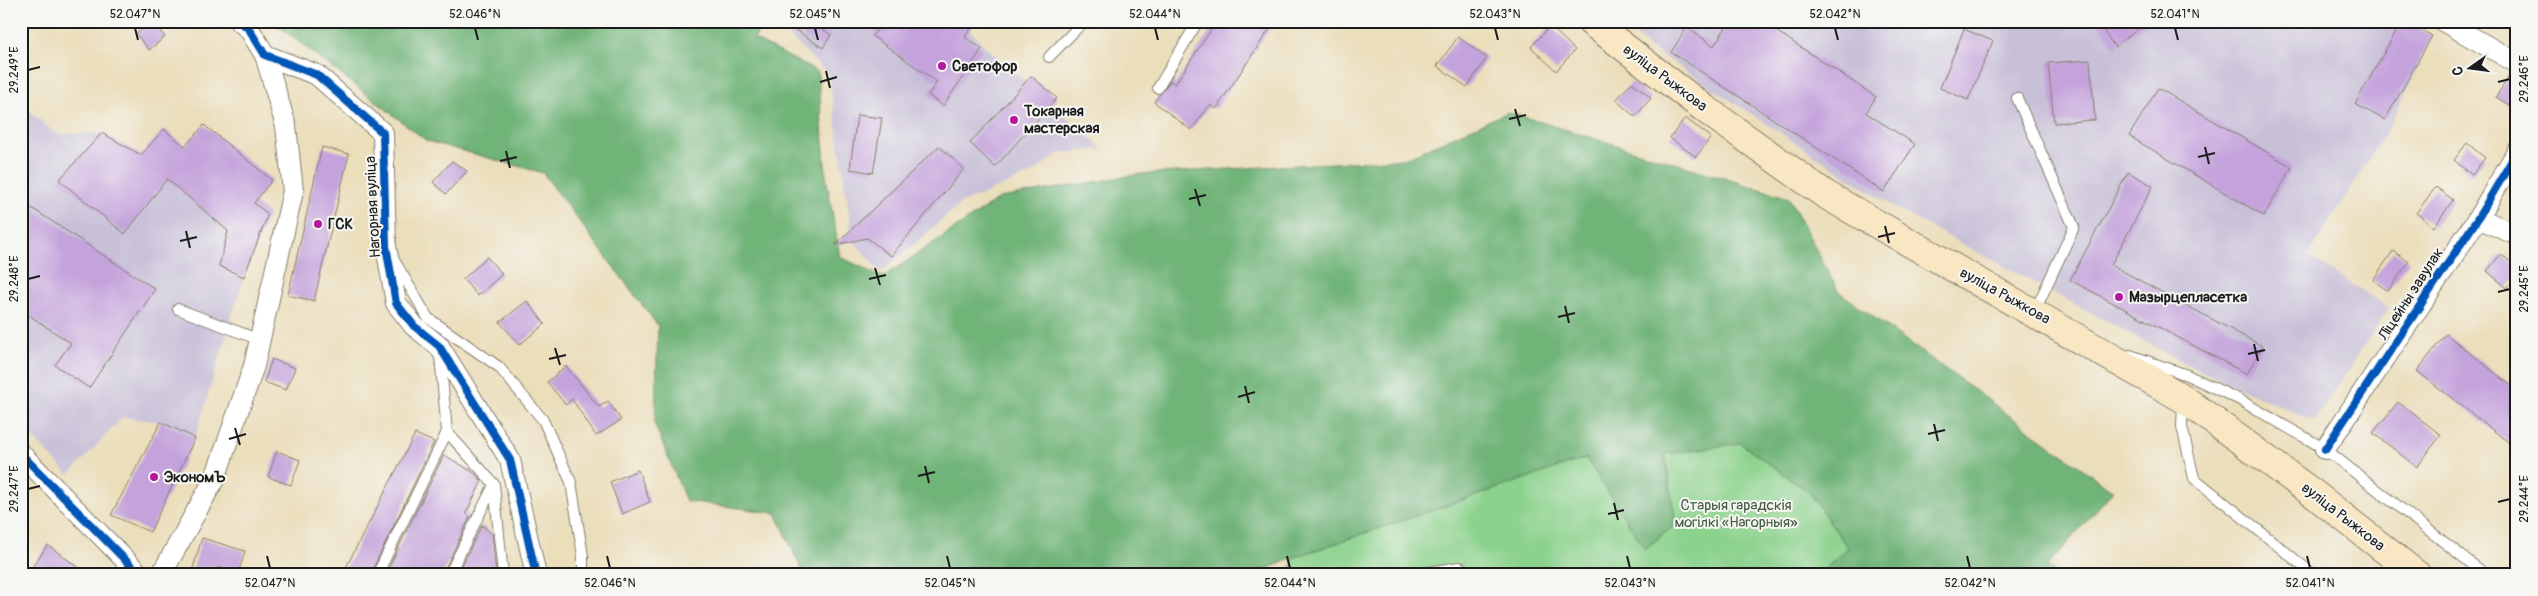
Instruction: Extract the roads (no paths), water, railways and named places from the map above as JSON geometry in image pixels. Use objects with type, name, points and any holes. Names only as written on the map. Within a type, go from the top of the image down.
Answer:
[{"type":"main road","name":"вуліца Рыжкова","points":[[1590,21],[1705,110],[1826,195],[2082,339],[2184,399],[2314,494],[2418,575]]},
{"type":"street","points":[[161,575],[214,478],[254,366],[293,191],[286,126],[265,55],[249,29],[239,21]]},
{"type":"street","points":[[2443,21],[2517,63]]},
{"type":"street","name":"Нагорная вуліца","points":[[265,55],[317,75],[383,133],[386,246],[396,303],[414,326],[439,346],[510,460],[536,575]]},
{"type":"street","name":"Ліцейны завулак","points":[[2325,449],[2478,218],[2517,152]]},
{"type":"street","points":[[2478,218],[2517,236]]},
{"type":"street","points":[[21,454],[140,575]]},
{"type":"lane","points":[[1049,57],[1084,21]]},
{"type":"lane","points":[[1158,88],[1198,21]]},
{"type":"lane","points":[[2017,98],[2074,227],[2040,300],[2031,311]]},
{"type":"lane","points":[[386,246],[428,318],[499,367],[543,420],[571,482],[583,556],[583,575]]},
{"type":"lane","points":[[178,309],[260,340]]},
{"type":"lane","points":[[2082,339],[2187,375],[2238,399],[2325,449],[2486,575]]},
{"type":"lane","points":[[377,575],[447,432],[439,346]]},
{"type":"lane","points":[[2184,399],[2182,427],[2194,478],[2314,575]]},
{"type":"lane","points":[[447,432],[494,484],[504,575]]},
{"type":"lane","points":[[449,575],[494,484]]},
{"type":"lane","points":[[1410,575],[1460,567],[1474,575]]},
{"type":"place","name":"Светофор","points":[[942,66]]},
{"type":"place","name":"Токарная мастерская","points":[[1014,120]]},
{"type":"place","name":"ГСК","points":[[318,224]]},
{"type":"place","name":"Мазырцепласетка","points":[[2119,297]]},
{"type":"place","name":"ЭкономЪ","points":[[154,477]]},
{"type":"park label","name":"Старыя гарадскія могілкі «Нагорныя»","points":[[1736,514]]}]
